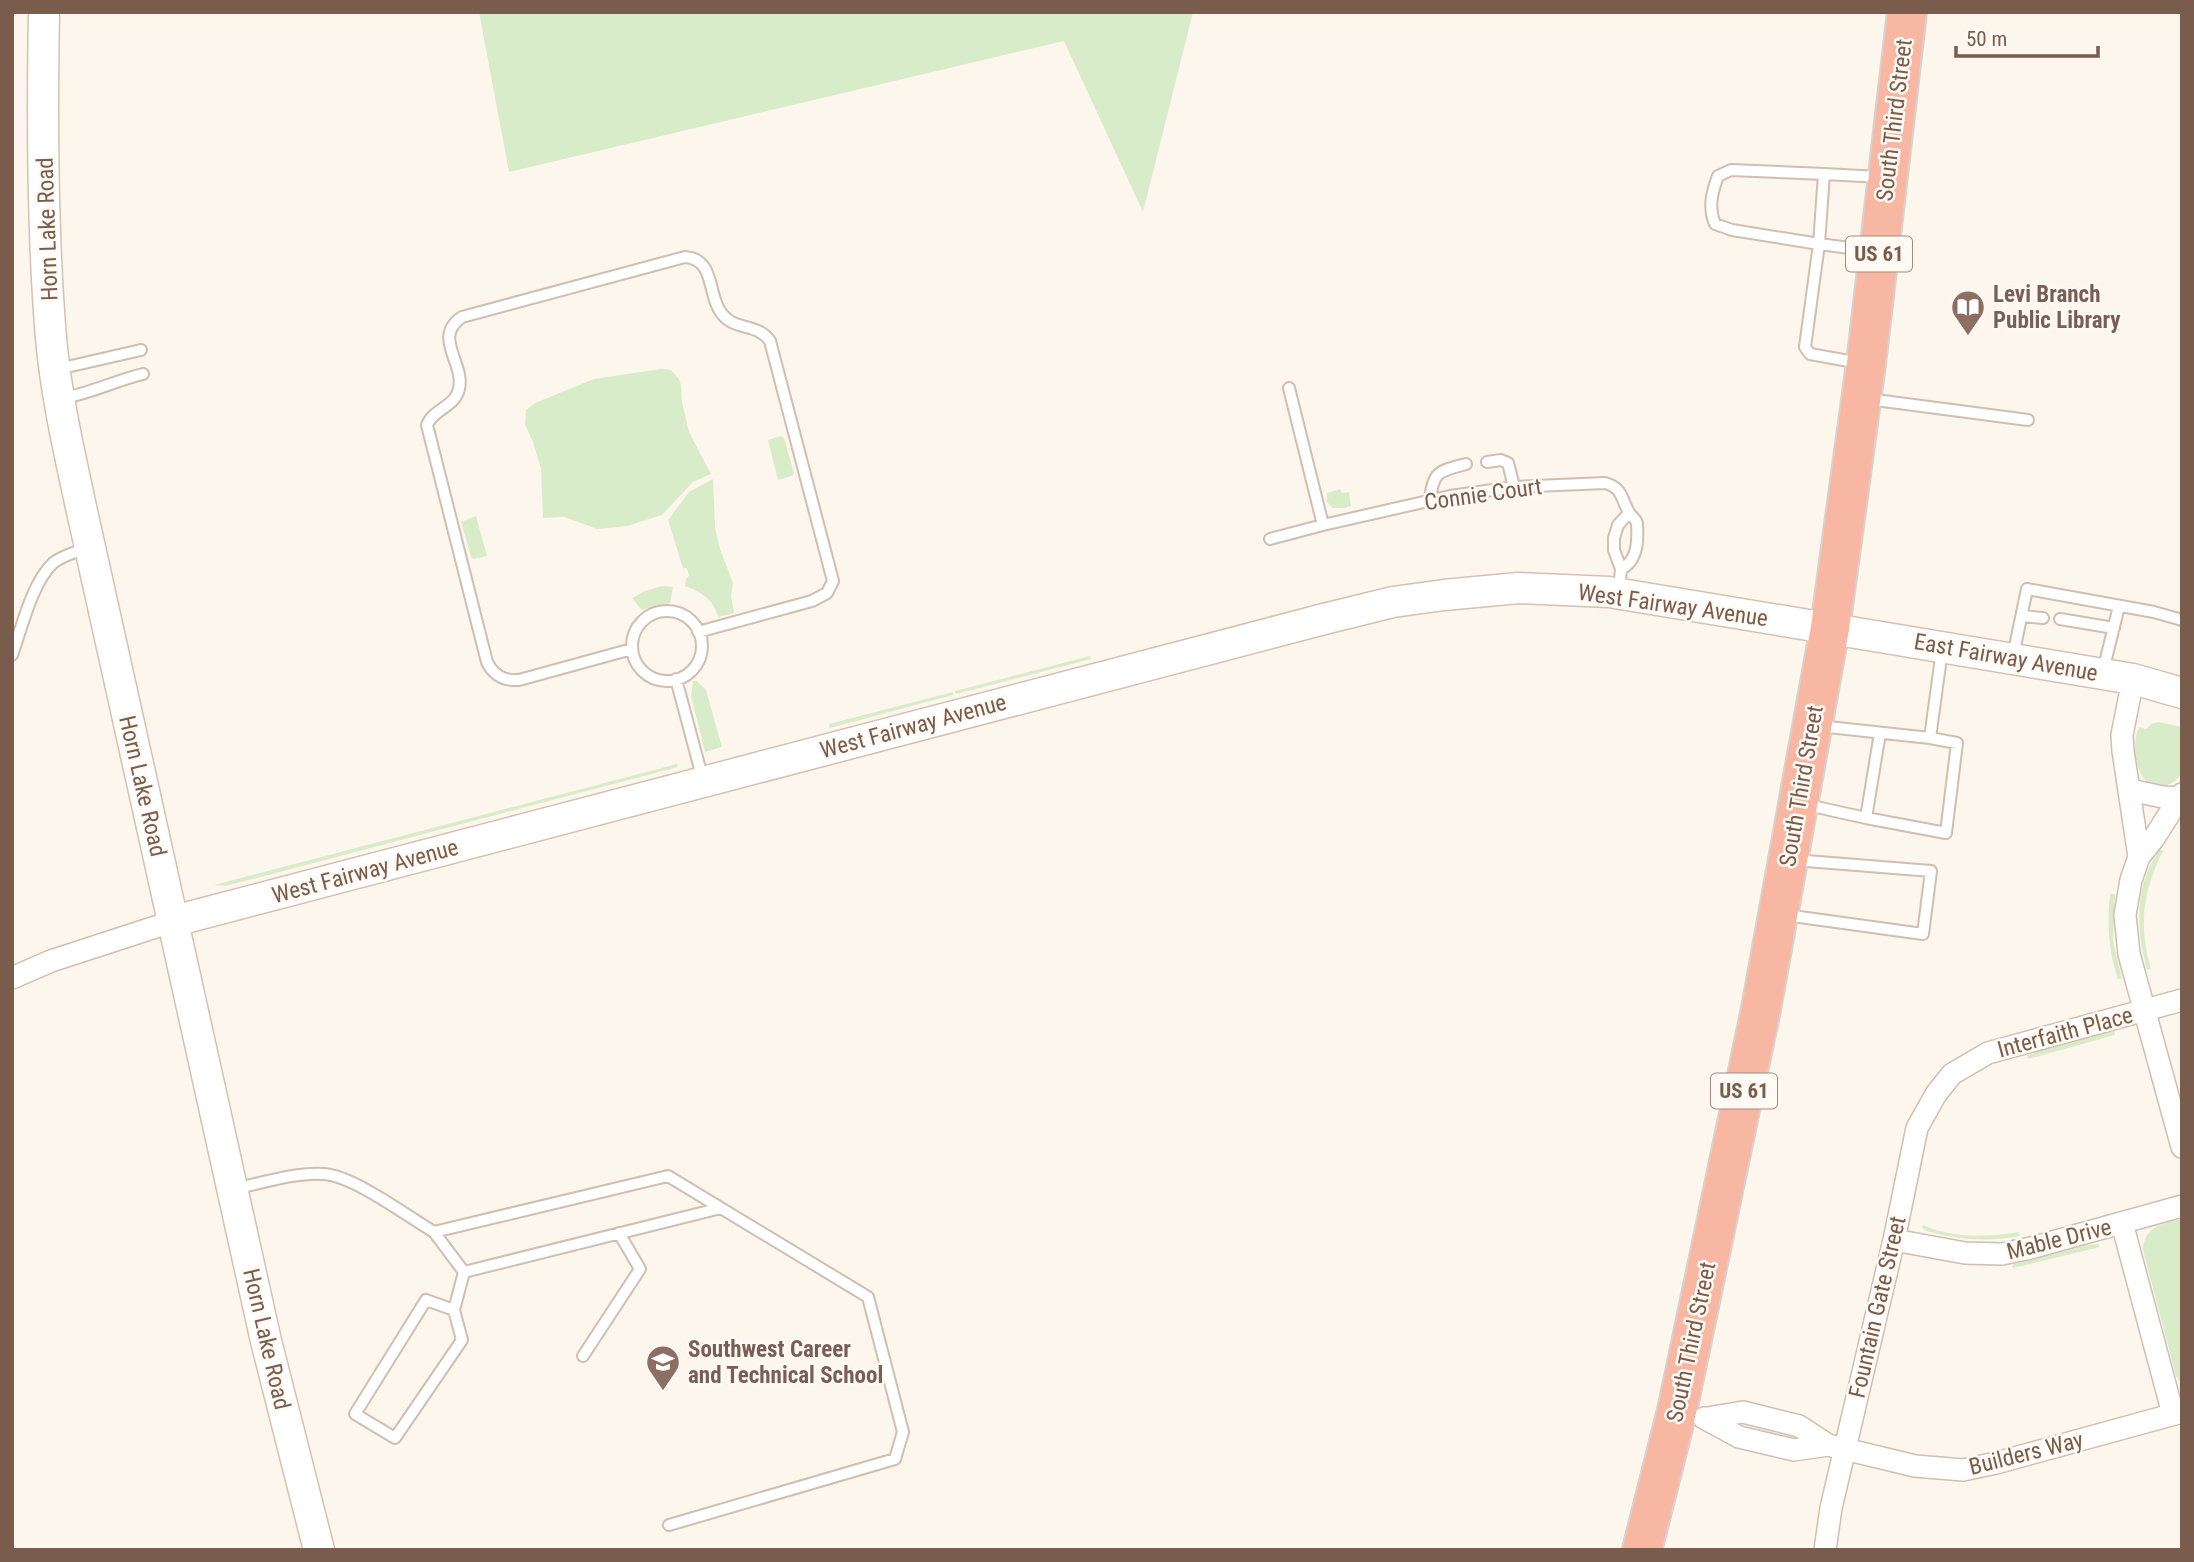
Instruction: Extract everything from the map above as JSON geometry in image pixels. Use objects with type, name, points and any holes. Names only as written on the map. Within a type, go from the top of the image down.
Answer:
[{"type":"highway","name":"South Third Street","points":[[1642,1550],[1692,1415],[1761,1009],[1830,628],[1864,381],[1907,12]]},
{"type":"street","name":"Horn Lake Road","points":[[44,12],[47,262],[51,340],[59,400],[266,1341],[319,1550]]},
{"type":"street","name":"West Fairway Avenue","points":[[12,978],[51,961],[174,921],[1029,695],[1393,602],[1519,588],[1620,581],[1830,628]]},
{"type":"street","name":"East Fairway Avenue","points":[[1830,628],[2133,679],[2182,693]]},
{"type":"street","points":[[2133,679],[2122,735],[2139,857]]},
{"type":"street","points":[[2130,790],[2163,797],[2180,796]]},
{"type":"street","points":[[2180,796],[2139,857],[2129,890],[2125,928],[2129,954],[2182,1147]]},
{"type":"street","name":"Interfaith Place","points":[[1952,1074],[1989,1053],[2182,1000]]},
{"type":"street","name":"Fountain Gate Street","points":[[1825,1550],[1836,1448],[1894,1240],[1917,1128],[1936,1094],[1952,1074]]},
{"type":"street","name":"Mable Drive","points":[[1894,1240],[1965,1253],[2002,1254],[2182,1206]]},
{"type":"street","points":[[2123,1223],[2178,1413]]},
{"type":"street","name":"Builders Way","points":[[1692,1415],[1743,1412],[1798,1426],[1836,1448],[1915,1466],[1964,1470],[2178,1413]]},
{"type":"lane","points":[[1880,252],[1732,230],[1715,224],[1711,214],[1713,190],[1718,176],[1731,170],[1887,178]]},
{"type":"lane","points":[[1824,174],[1819,244],[1805,347],[1810,354],[1864,381],[2028,421]]},
{"type":"lane","points":[[632,649],[519,680],[502,679],[491,669],[427,425],[434,415],[455,398],[459,388],[460,380],[449,335],[451,327],[462,317],[685,257],[697,260],[707,271],[721,314],[735,325],[761,331],[770,341],[833,581],[827,593],[812,601],[698,632]]},
{"type":"lane","points":[[55,370],[141,350]]},
{"type":"lane","points":[[59,400],[86,394],[116,381],[143,374]]},
{"type":"lane","points":[[1289,388],[1323,525]]},
{"type":"lane","points":[[1487,462],[1501,460],[1508,463],[1514,487]]},
{"type":"lane","points":[[1430,500],[1436,474],[1466,464]]},
{"type":"lane","name":"Connie Court","points":[[1270,539],[1430,500],[1514,487],[1605,483],[1613,485],[1621,492],[1638,527],[1634,558],[1620,581]]},
{"type":"lane","points":[[1620,581],[1614,538],[1618,525],[1629,513]]},
{"type":"lane","points":[[12,655],[30,603],[52,564],[62,557],[90,547]]},
{"type":"lane","points":[[2012,658],[2027,589],[2182,620]]},
{"type":"lane","points":[[2102,674],[2119,606]]},
{"type":"lane","points":[[667,611],[684,615],[692,622],[701,643],[698,659],[689,671],[676,679],[660,680],[646,674],[636,662],[632,649],[638,626],[646,618],[667,611]]},
{"type":"lane","points":[[2022,616],[2043,618]]},
{"type":"lane","points":[[2060,619],[2113,628]]},
{"type":"lane","points":[[1930,738],[1942,647]]},
{"type":"lane","points":[[676,679],[704,783]]},
{"type":"lane","points":[[1798,803],[1946,833],[1957,743],[1812,725]]},
{"type":"lane","points":[[1866,818],[1880,733]]},
{"type":"lane","points":[[1778,914],[1923,934],[1930,871],[1788,859]]},
{"type":"lane","points":[[234,1189],[310,1174],[327,1174],[349,1181],[434,1232],[464,1272]]},
{"type":"lane","points":[[434,1232],[668,1176],[868,1297],[903,1432],[895,1460],[669,1525]]},
{"type":"lane","points":[[464,1272],[721,1208]]},
{"type":"lane","points":[[583,1356],[640,1269],[619,1233]]},
{"type":"lane","points":[[454,1310],[426,1300],[355,1415],[394,1438],[462,1340],[454,1310],[464,1272]]},
{"type":"green space","points":[[479,12],[1193,12],[1143,212],[1064,41],[509,172]]},
{"type":"green space","points":[[661,369],[671,370],[679,379],[689,432],[711,474],[693,482],[662,515],[627,526],[597,529],[565,517],[543,518],[541,469],[525,424],[526,410],[535,403],[594,379]]},
{"type":"green space","points":[[781,436],[784,438],[794,473],[778,480],[768,440]]},
{"type":"green space","points":[[713,479],[715,527],[733,583],[731,596],[734,613],[718,617],[706,597],[685,586],[689,576],[687,568],[683,568],[668,520],[689,492]]},
{"type":"green space","points":[[1340,489],[1342,493],[1349,492],[1351,506],[1333,508],[1327,502],[1327,493]]},
{"type":"green space","points":[[476,516],[487,556],[474,559],[471,557],[461,522]]},
{"type":"green space","points":[[662,586],[673,587],[670,603],[642,610],[632,598],[645,591]]},
{"type":"green space","points":[[1090,656],[1091,659],[956,694],[955,691]]},
{"type":"green space","points":[[693,681],[697,681],[706,690],[722,747],[705,752],[691,696]]},
{"type":"green space","points":[[953,692],[953,695],[830,728],[829,724]]},
{"type":"green space","points":[[2158,722],[2182,727],[2182,774],[2169,784],[2158,787],[2149,784],[2142,776],[2135,752],[2139,727],[2146,729]]},
{"type":"green space","points":[[677,764],[678,767],[226,886],[214,885]]},
{"type":"green space","points":[[2160,849],[2163,851],[2151,880],[2145,908],[2145,938],[2151,969],[2147,970],[2139,924],[2140,908],[2145,877]]},
{"type":"green space","points":[[2110,894],[2115,894],[2113,941],[2122,979],[2118,979],[2110,947]]},
{"type":"green space","points":[[2114,1031],[2115,1035],[2028,1059],[2027,1055]]},
{"type":"green space","points":[[2182,1219],[2182,1385],[2176,1376],[2143,1250],[2147,1236],[2155,1227]]},
{"type":"green space","points":[[1923,1225],[1958,1235],[1983,1236],[2019,1232],[2020,1236],[1996,1239],[1962,1238],[1927,1231],[1922,1228]]},
{"type":"green space","points":[[2098,1244],[2100,1247],[2013,1268],[2012,1265]]},
{"type":"place","name":"Levi Branch Public Library","points":[[1968,337]]},
{"type":"place","name":"Southwest Career and Technical School","points":[[663,1392]]}]
